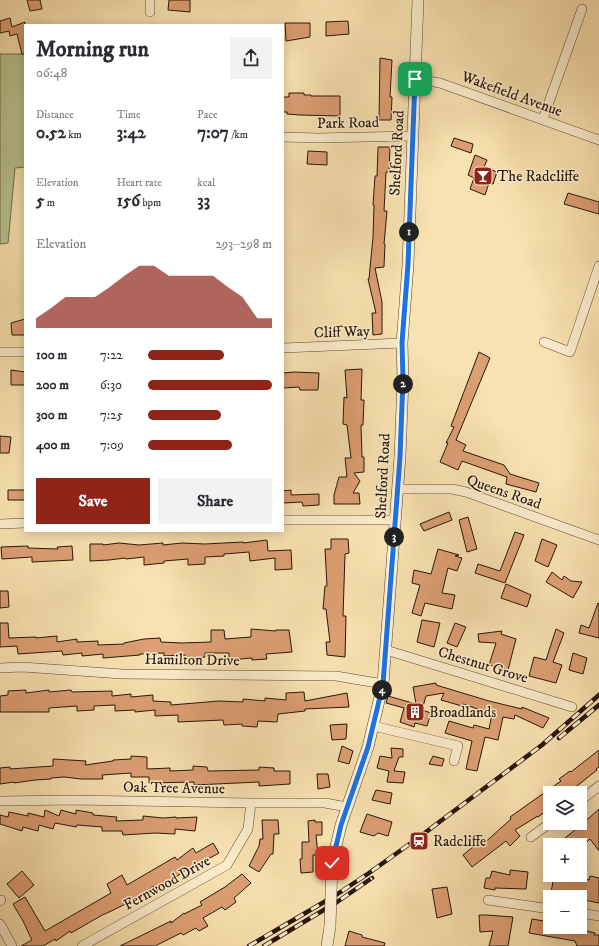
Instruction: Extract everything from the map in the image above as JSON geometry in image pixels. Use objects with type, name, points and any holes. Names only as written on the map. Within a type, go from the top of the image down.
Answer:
[{"type":"street","points":[[150,0],[150,12]]},
{"type":"street","name":"Shelford Road","points":[[327,946],[330,926],[332,863],[341,825],[368,747],[383,684],[402,400],[402,343],[408,264],[418,0]]},
{"type":"street","points":[[543,120],[582,9]]},
{"type":"street","name":"Wakefield Avenue","points":[[415,79],[440,83],[599,140]]},
{"type":"street","name":"Park Road","points":[[284,137],[318,138],[413,136]]},
{"type":"street","points":[[544,342],[570,352],[599,266]]},
{"type":"street","name":"Cliff Way","points":[[284,348],[402,343]]},
{"type":"street","points":[[0,352],[24,352]]},
{"type":"street","name":"Queens Road","points":[[397,488],[452,489],[466,492],[599,540]]},
{"type":"street","points":[[284,520],[395,520]]},
{"type":"street","points":[[0,524],[24,523]]},
{"type":"street","name":"Chestnut Grove","points":[[386,650],[572,707]]},
{"type":"street","name":"Hamilton Drive","points":[[0,668],[22,667],[122,674],[336,676],[383,684]]},
{"type":"street","points":[[373,726],[458,746],[454,761]]},
{"type":"street","points":[[587,795],[599,786]]},
{"type":"street","name":"Oak Tree Avenue","points":[[0,801],[72,800],[325,803],[347,807]]},
{"type":"street","name":"Fernwood Drive","points":[[82,946],[227,865],[248,830],[251,803]]},
{"type":"street","points":[[531,837],[543,828]]},
{"type":"street","points":[[488,900],[543,907]]},
{"type":"street","points":[[587,914],[599,916]]},
{"type":"street","points":[[0,924],[12,946]]},
{"type":"green space","points":[[0,54],[24,54],[24,167],[15,168],[8,243],[0,244]]},
{"type":"building","points":[[27,0],[40,0],[42,9],[30,11]]},
{"type":"building","points":[[169,0],[190,0],[190,12],[168,10]]},
{"type":"building","points":[[10,18],[12,27],[25,22],[24,54],[22,54],[17,34],[10,36],[9,31],[0,33],[0,21]]},
{"type":"building","points":[[348,21],[349,34],[326,36],[326,22]]},
{"type":"building","points":[[285,23],[310,23],[310,37],[286,41]]},
{"type":"building","points":[[380,58],[392,60],[390,97],[392,97],[391,120],[379,120]]},
{"type":"building","points":[[289,93],[304,93],[304,95],[311,96],[340,96],[340,116],[287,114],[287,112],[284,112],[284,97],[289,97]]},
{"type":"building","points":[[454,138],[473,144],[471,153],[451,146]]},
{"type":"building","points":[[378,147],[390,147],[389,172],[386,172],[384,211],[387,211],[384,244],[384,267],[375,268],[382,302],[382,334],[373,335],[372,313],[376,313],[368,279],[373,237],[373,205],[375,176],[377,176]]},
{"type":"building","points":[[308,151],[327,152],[327,165],[307,164]]},
{"type":"building","name":"The Radcliffe","points":[[475,155],[487,160],[484,167],[497,172],[493,184],[489,183],[485,195],[470,189],[474,178],[468,175]]},
{"type":"building","points":[[568,193],[599,202],[599,214],[564,204]]},
{"type":"building","points":[[24,319],[24,335],[12,335],[11,323]]},
{"type":"building","points":[[479,352],[490,358],[456,440],[466,445],[463,451],[504,465],[510,474],[539,483],[536,492],[506,484],[507,477],[462,461],[458,470],[440,462],[448,443],[446,443],[454,427],[451,426]]},
{"type":"building","points":[[362,369],[361,400],[364,400],[363,425],[361,425],[364,472],[354,473],[360,481],[353,493],[359,493],[360,504],[334,504],[334,495],[339,477],[347,477],[345,458],[351,458],[347,425],[343,424],[344,397],[347,398],[345,370]]},
{"type":"building","points":[[11,370],[24,372],[24,385],[11,385]]},
{"type":"building","points":[[284,373],[319,373],[318,390],[300,390],[299,387],[284,388]]},
{"type":"building","points":[[0,436],[11,437],[9,453],[0,453]]},
{"type":"building","points":[[8,490],[24,490],[24,500],[8,500]]},
{"type":"building","points":[[291,490],[291,495],[319,494],[319,505],[303,506],[302,502],[284,503],[284,491]]},
{"type":"building","points":[[449,512],[452,520],[424,531],[420,524]]},
{"type":"building","points":[[468,517],[477,549],[467,552],[459,520]]},
{"type":"building","points":[[515,532],[524,535],[505,583],[475,573],[478,564],[500,571]]},
{"type":"building","points":[[331,539],[348,539],[349,553],[345,554],[343,616],[346,616],[345,657],[327,655],[326,642],[330,642],[326,609],[323,609],[325,586],[327,586],[325,549],[331,549]]},
{"type":"building","points":[[542,539],[557,545],[548,567],[535,561]]},
{"type":"building","points":[[267,540],[268,551],[291,550],[292,569],[275,570],[275,558],[250,561],[249,552],[205,557],[205,564],[188,565],[188,559],[164,561],[164,563],[144,565],[144,557],[90,561],[90,544],[103,545],[119,543],[139,545],[163,543],[163,545],[182,543],[243,543]]},
{"type":"building","points":[[28,546],[28,548],[58,549],[57,547],[72,546],[73,560],[32,562],[32,557],[2,559],[1,547]]},
{"type":"building","points":[[438,549],[459,555],[455,556],[462,558],[457,571],[448,568],[442,593],[455,595],[452,609],[425,603],[421,616],[412,613],[420,585],[412,583],[414,570],[431,574]]},
{"type":"building","points":[[552,572],[562,580],[564,576],[571,581],[582,582],[573,598],[546,582]]},
{"type":"building","points":[[506,584],[531,595],[527,607],[501,598]]},
{"type":"building","points":[[0,591],[8,591],[9,607],[0,608]]},
{"type":"building","points":[[598,603],[599,638],[579,633],[581,625],[589,628]]},
{"type":"building","points":[[422,620],[440,623],[434,647],[417,642]]},
{"type":"building","points":[[0,623],[8,623],[9,638],[57,636],[57,642],[77,639],[77,642],[98,641],[98,645],[124,644],[144,639],[160,638],[161,642],[211,642],[211,630],[224,630],[225,639],[251,637],[251,629],[276,631],[289,630],[292,652],[266,654],[267,659],[252,660],[252,658],[229,660],[229,653],[205,653],[205,657],[186,660],[185,655],[164,656],[164,653],[103,658],[103,654],[82,656],[82,653],[63,655],[62,651],[18,654],[17,646],[0,647]]},
{"type":"building","points":[[455,623],[466,627],[457,647],[447,643]]},
{"type":"building","points":[[556,629],[564,633],[553,662],[562,665],[556,683],[529,676],[534,657],[546,660]]},
{"type":"building","points":[[502,631],[501,634],[516,639],[508,670],[489,665],[496,643],[479,642],[478,634]]},
{"type":"building","points":[[573,653],[587,658],[583,674],[569,670]]},
{"type":"building","points":[[436,683],[436,685],[489,701],[522,709],[522,707],[549,718],[543,728],[515,715],[514,719],[503,717],[498,740],[485,737],[477,771],[466,769],[472,741],[445,733],[449,721],[473,728],[474,725],[489,729],[492,714],[463,704],[462,706],[441,700],[444,693],[426,696],[422,710],[431,713],[427,726],[415,723],[414,727],[400,722],[404,708],[386,703],[388,696],[416,704],[413,687]]},
{"type":"building","points":[[26,690],[26,693],[49,690],[49,692],[71,690],[72,692],[112,691],[112,696],[131,694],[131,697],[153,695],[153,701],[171,702],[171,705],[219,701],[243,702],[243,699],[265,701],[265,698],[286,700],[286,693],[304,692],[305,701],[347,693],[349,707],[305,709],[305,711],[278,714],[277,722],[258,721],[257,727],[242,726],[242,724],[224,725],[223,720],[178,722],[178,715],[155,716],[155,710],[135,712],[135,710],[115,711],[115,705],[94,706],[94,710],[77,711],[77,706],[49,708],[49,712],[0,712],[0,696],[8,695],[8,691]]},
{"type":"building","points":[[347,724],[346,739],[332,740],[330,725]]},
{"type":"building","points":[[342,746],[353,751],[349,764],[338,761]]},
{"type":"building","points":[[391,748],[403,749],[403,757],[399,757],[394,771],[405,772],[403,783],[387,782],[389,771],[377,768],[380,756],[392,758]]},
{"type":"building","points":[[599,750],[599,767],[596,769],[597,770],[577,786],[554,786],[561,781],[559,779],[570,771],[571,772]]},
{"type":"building","points":[[131,756],[147,757],[147,769],[170,768],[170,771],[193,770],[193,766],[207,767],[208,771],[259,770],[259,767],[274,768],[274,771],[290,771],[290,784],[259,786],[259,782],[194,785],[194,782],[149,783],[149,777],[131,777],[131,773],[102,775],[103,779],[64,777],[0,784],[0,768],[10,767],[10,769],[53,766],[53,759],[86,761],[85,765],[113,760],[131,759]]},
{"type":"building","points":[[433,756],[444,759],[442,766],[429,764]]},
{"type":"building","points":[[317,774],[328,774],[330,787],[318,789]]},
{"type":"building","points":[[376,790],[392,793],[390,804],[372,800]]},
{"type":"building","points":[[543,794],[543,813],[515,830],[520,836],[510,846],[506,841],[472,867],[463,855],[479,842],[481,846],[511,819],[510,817]]},
{"type":"building","points":[[599,809],[599,851],[590,839],[587,842],[587,838],[565,838],[575,830],[587,830],[587,820]]},
{"type":"building","points":[[45,810],[59,816],[61,810],[76,814],[76,810],[93,813],[93,815],[117,817],[116,821],[143,820],[143,816],[163,818],[197,817],[195,831],[175,829],[175,834],[155,833],[123,835],[122,831],[102,831],[102,827],[77,825],[76,827],[55,823],[53,829],[39,825],[38,831],[23,827],[22,831],[0,824],[0,815],[8,817],[9,812],[28,816],[28,813],[44,817]]},
{"type":"building","points":[[367,814],[392,822],[388,836],[378,833],[374,836],[360,832]]},
{"type":"building","points":[[262,820],[278,820],[279,834],[274,834],[273,854],[271,854],[259,872],[249,866],[259,846],[260,839],[263,839]]},
{"type":"building","points":[[315,820],[315,822],[322,822],[322,835],[316,835],[318,855],[313,855],[313,872],[301,873],[300,859],[302,859],[302,842],[309,842],[308,821]]},
{"type":"building","points":[[213,843],[219,853],[188,870],[187,869],[172,880],[156,888],[154,886],[138,898],[104,914],[71,933],[70,931],[56,941],[55,939],[43,946],[21,946],[32,940],[13,904],[25,897],[45,931],[111,893],[107,884],[122,875],[127,885],[175,857],[177,860],[193,848],[196,853]]},
{"type":"building","points":[[510,870],[528,872],[526,889],[495,888],[495,890],[484,888],[486,878],[490,878],[492,871],[510,875]]},
{"type":"building","points":[[22,871],[34,885],[19,898],[7,884]]},
{"type":"building","points":[[242,874],[251,883],[234,898],[236,902],[225,910],[222,907],[203,918],[208,926],[199,931],[196,928],[183,935],[181,933],[155,946],[120,946],[171,921],[171,923],[184,913],[202,905],[200,902],[225,887]]},
{"type":"building","points":[[590,876],[599,878],[599,903],[587,901],[587,890],[552,890],[553,882],[587,882]]},
{"type":"building","points":[[447,887],[452,914],[437,918],[432,889]]},
{"type":"building","points":[[479,915],[513,917],[508,946],[489,946],[493,931],[480,932]]},
{"type":"building","points":[[532,919],[543,921],[543,934],[587,934],[587,931],[595,933],[594,935],[599,935],[599,946],[577,946],[575,941],[529,933]]},
{"type":"building","points":[[349,931],[362,935],[362,937],[385,943],[384,946],[345,946]]},
{"type":"railway","points":[[249,946],[336,895],[418,838],[542,745],[599,695]]},
{"type":"railway","points":[[559,738],[599,705]]},
{"type":"railway","points":[[264,946],[337,902],[372,878]]},
{"type":"place","name":"The Radcliffe","points":[[483,176]]},
{"type":"place","name":"Broadlands","points":[[415,712]]},
{"type":"place","name":"Radcliffe","points":[[419,841]]},
{"type":"route","points":[[332,863],[341,825],[368,747],[383,684],[400,457],[403,379],[402,343],[408,264],[415,79]]}]
